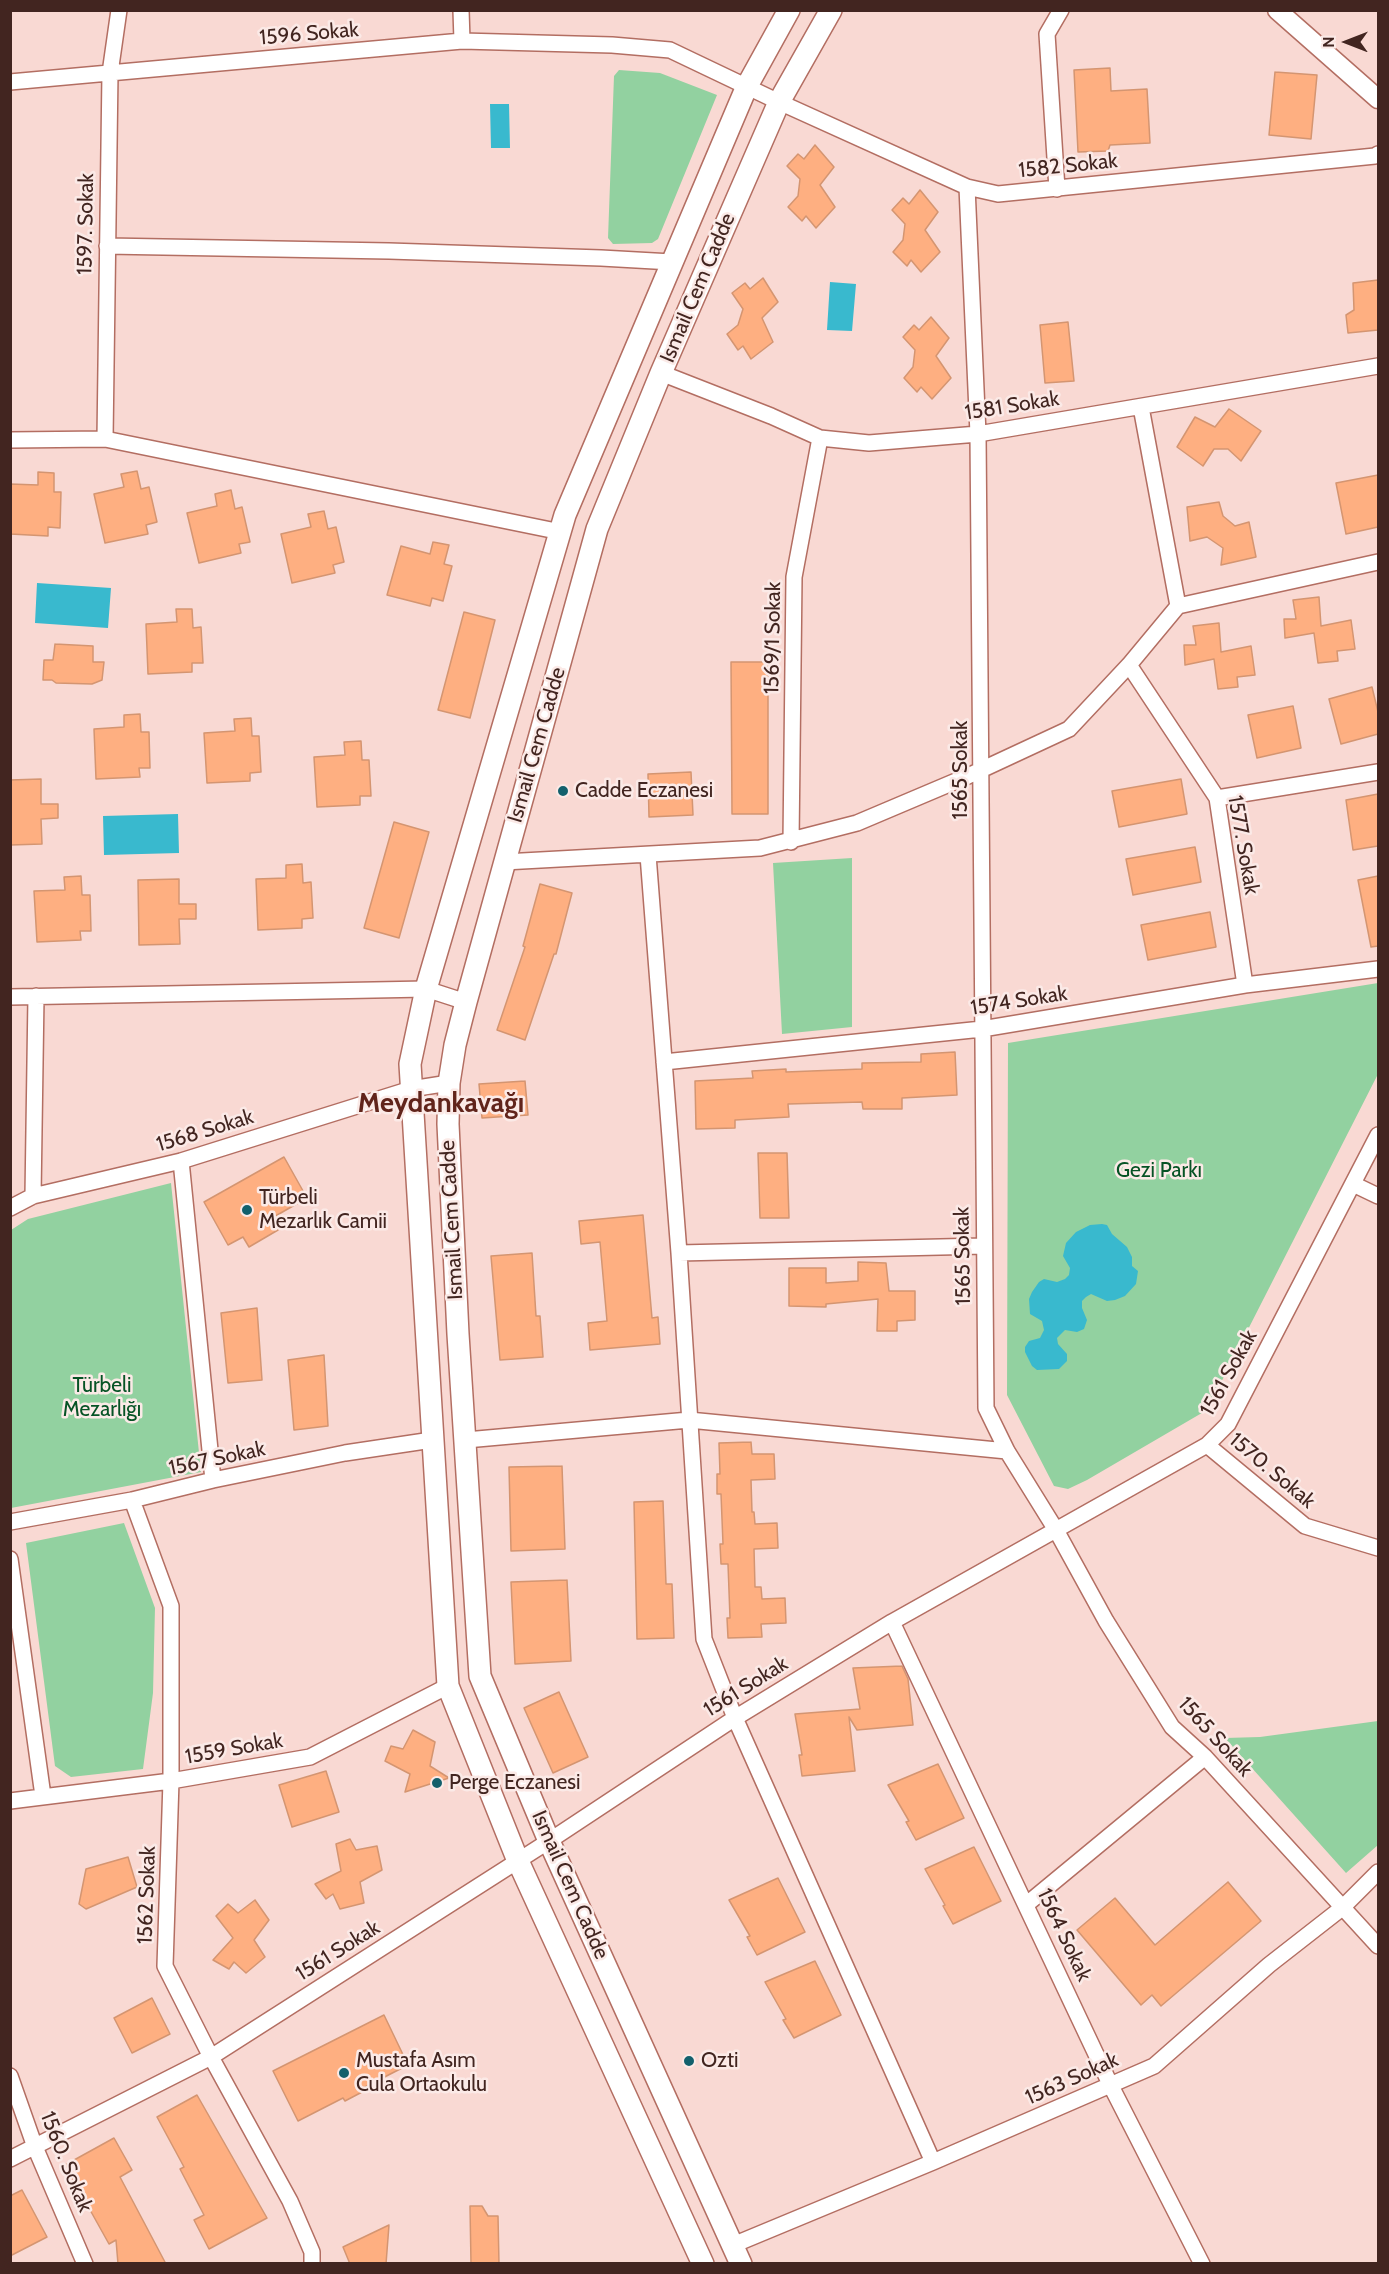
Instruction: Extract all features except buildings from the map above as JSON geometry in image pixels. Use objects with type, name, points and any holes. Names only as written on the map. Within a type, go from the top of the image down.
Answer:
[{"type":"main road","name":"Ismail Cem Cadde","points":[[695,2257],[519,1861],[448,1686],[410,1064],[426,989],[565,515],[747,86],[789,10]]},
{"type":"main road","name":"Ismail Cem Cadde","points":[[737,2254],[549,1841],[480,1676],[458,1334],[448,1124],[449,1083],[455,1045],[466,1002],[597,529],[661,374],[779,102],[831,10]]},
{"type":"street","name":"1597. Sokak","points":[[105,439],[110,73],[119,10]]},
{"type":"street","points":[[461,10],[462,41]]},
{"type":"street","points":[[1057,189],[1047,34],[1061,10]]},
{"type":"street","points":[[1277,10],[1378,99]]},
{"type":"street","name":"1596 Sokak","points":[[10,82],[462,41],[575,44],[669,50],[779,102]]},
{"type":"street","name":"1582 Sokak","points":[[779,102],[967,187],[999,194],[1378,154]]},
{"type":"street","name":"1565 Sokak","points":[[967,187],[978,434],[986,1408],[1007,1451],[1056,1530],[1106,1621],[1172,1727],[1205,1758],[1378,1946]]},
{"type":"street","points":[[107,246],[412,252],[672,262]]},
{"type":"street","name":"1581 Sokak","points":[[661,374],[771,416],[820,438],[869,442],[978,434],[1378,366]]},
{"type":"street","points":[[1141,407],[1178,606]]},
{"type":"street","name":"1569/1 Sokak","points":[[791,842],[794,577],[820,438]]},
{"type":"street","points":[[10,440],[105,439],[561,532]]},
{"type":"street","points":[[504,862],[760,848],[791,842],[857,823],[1069,729],[1129,665],[1178,606],[1378,562]]},
{"type":"street","name":"1577. Sokak","points":[[1129,665],[1217,798],[1245,985]]},
{"type":"street","points":[[1217,798],[1378,772]]},
{"type":"street","points":[[648,855],[679,1253],[705,1639],[735,1718],[933,2162]]},
{"type":"street","name":"1574 Sokak","points":[[664,1062],[982,1029],[1245,985],[1378,969]]},
{"type":"street","points":[[10,997],[426,989],[466,1002]]},
{"type":"street","points":[[33,1196],[36,996]]},
{"type":"street","name":"1568 Sokak","points":[[10,1208],[33,1196],[181,1161],[411,1089],[449,1083]]},
{"type":"street","name":"1561 Sokak","points":[[10,2159],[211,2056],[519,1861],[735,1718],[892,1622],[1207,1445],[1228,1424],[1378,1135]]},
{"type":"street","points":[[181,1161],[213,1480]]},
{"type":"street","points":[[1353,1184],[1378,1196]]},
{"type":"street","points":[[679,1253],[984,1246]]},
{"type":"street","points":[[466,1440],[689,1420],[1007,1451]]},
{"type":"street","name":"1567 Sokak","points":[[10,1522],[132,1500],[213,1480],[345,1453],[432,1440]]},
{"type":"street","name":"1570. Sokak","points":[[1207,1445],[1305,1526],[1378,1548]]},
{"type":"street","name":"1562 Sokak","points":[[132,1500],[171,1606],[171,1781],[165,1966],[290,2201],[312,2252],[312,2264]]},
{"type":"street","points":[[10,1558],[42,1796]]},
{"type":"street","name":"1564 Sokak","points":[[892,1622],[1111,2086],[1202,2264]]},
{"type":"street","name":"1559 Sokak","points":[[10,1801],[171,1781],[310,1757],[448,1686]]},
{"type":"street","points":[[1027,1904],[1205,1758]]},
{"type":"street","name":"1563 Sokak","points":[[737,2254],[933,2162],[1154,2066],[1269,1965],[1342,1908],[1378,1872]]},
{"type":"street","name":"1560. Sokak","points":[[10,2076],[35,2146],[85,2264]]},
{"type":"green space","points":[[619,70],[660,73],[717,95],[658,239],[652,243],[613,244],[608,238],[614,76]]},
{"type":"green space","points":[[852,858],[852,1027],[782,1034],[773,863]]},
{"type":"green space","name":"Gezi Parkı","points":[[1378,983],[1378,1074],[1207,1410],[1087,1480],[1068,1489],[1054,1486],[1007,1395],[1008,1043]]},
{"type":"green space","name":"Türbeli Mezarlığı","points":[[171,1183],[201,1472],[11,1508],[11,1230],[28,1219]]},
{"type":"green space","points":[[124,1523],[155,1608],[153,1693],[143,1769],[71,1777],[55,1766],[26,1543]]},
{"type":"green space","points":[[1378,1721],[1378,1845],[1346,1873],[1225,1738],[1260,1737]]},
{"type":"water","points":[[490,104],[509,104],[510,148],[491,148]]},
{"type":"water","points":[[830,282],[856,284],[852,331],[827,330]]},
{"type":"water","points":[[37,583],[111,588],[108,628],[35,623]]},
{"type":"water","points":[[178,814],[179,853],[104,855],[103,816]]},
{"type":"water","points":[[1090,1225],[1107,1225],[1112,1234],[1127,1247],[1132,1257],[1132,1266],[1138,1271],[1136,1284],[1125,1296],[1115,1300],[1107,1301],[1091,1294],[1086,1297],[1082,1301],[1087,1320],[1084,1329],[1077,1332],[1065,1330],[1057,1338],[1058,1344],[1067,1354],[1067,1361],[1059,1369],[1037,1370],[1032,1366],[1025,1352],[1029,1341],[1040,1338],[1044,1330],[1042,1321],[1030,1314],[1029,1299],[1032,1292],[1044,1279],[1057,1282],[1065,1279],[1069,1275],[1070,1268],[1063,1256],[1066,1243],[1076,1232]]},
{"type":"place","name":"Cadde Eczanesi","points":[[563,791]]},
{"type":"place","name":"Türbeli Mezarlık Camii","points":[[247,1210]]},
{"type":"place","name":"Perge Eczanesi","points":[[437,1783]]},
{"type":"place","name":"Ozti","points":[[689,2061]]},
{"type":"place","name":"Mustafa Asım Cula Ortaokulu","points":[[344,2073]]},
{"type":"district","name":"Meydankavağı","points":[[441,1104]]}]
